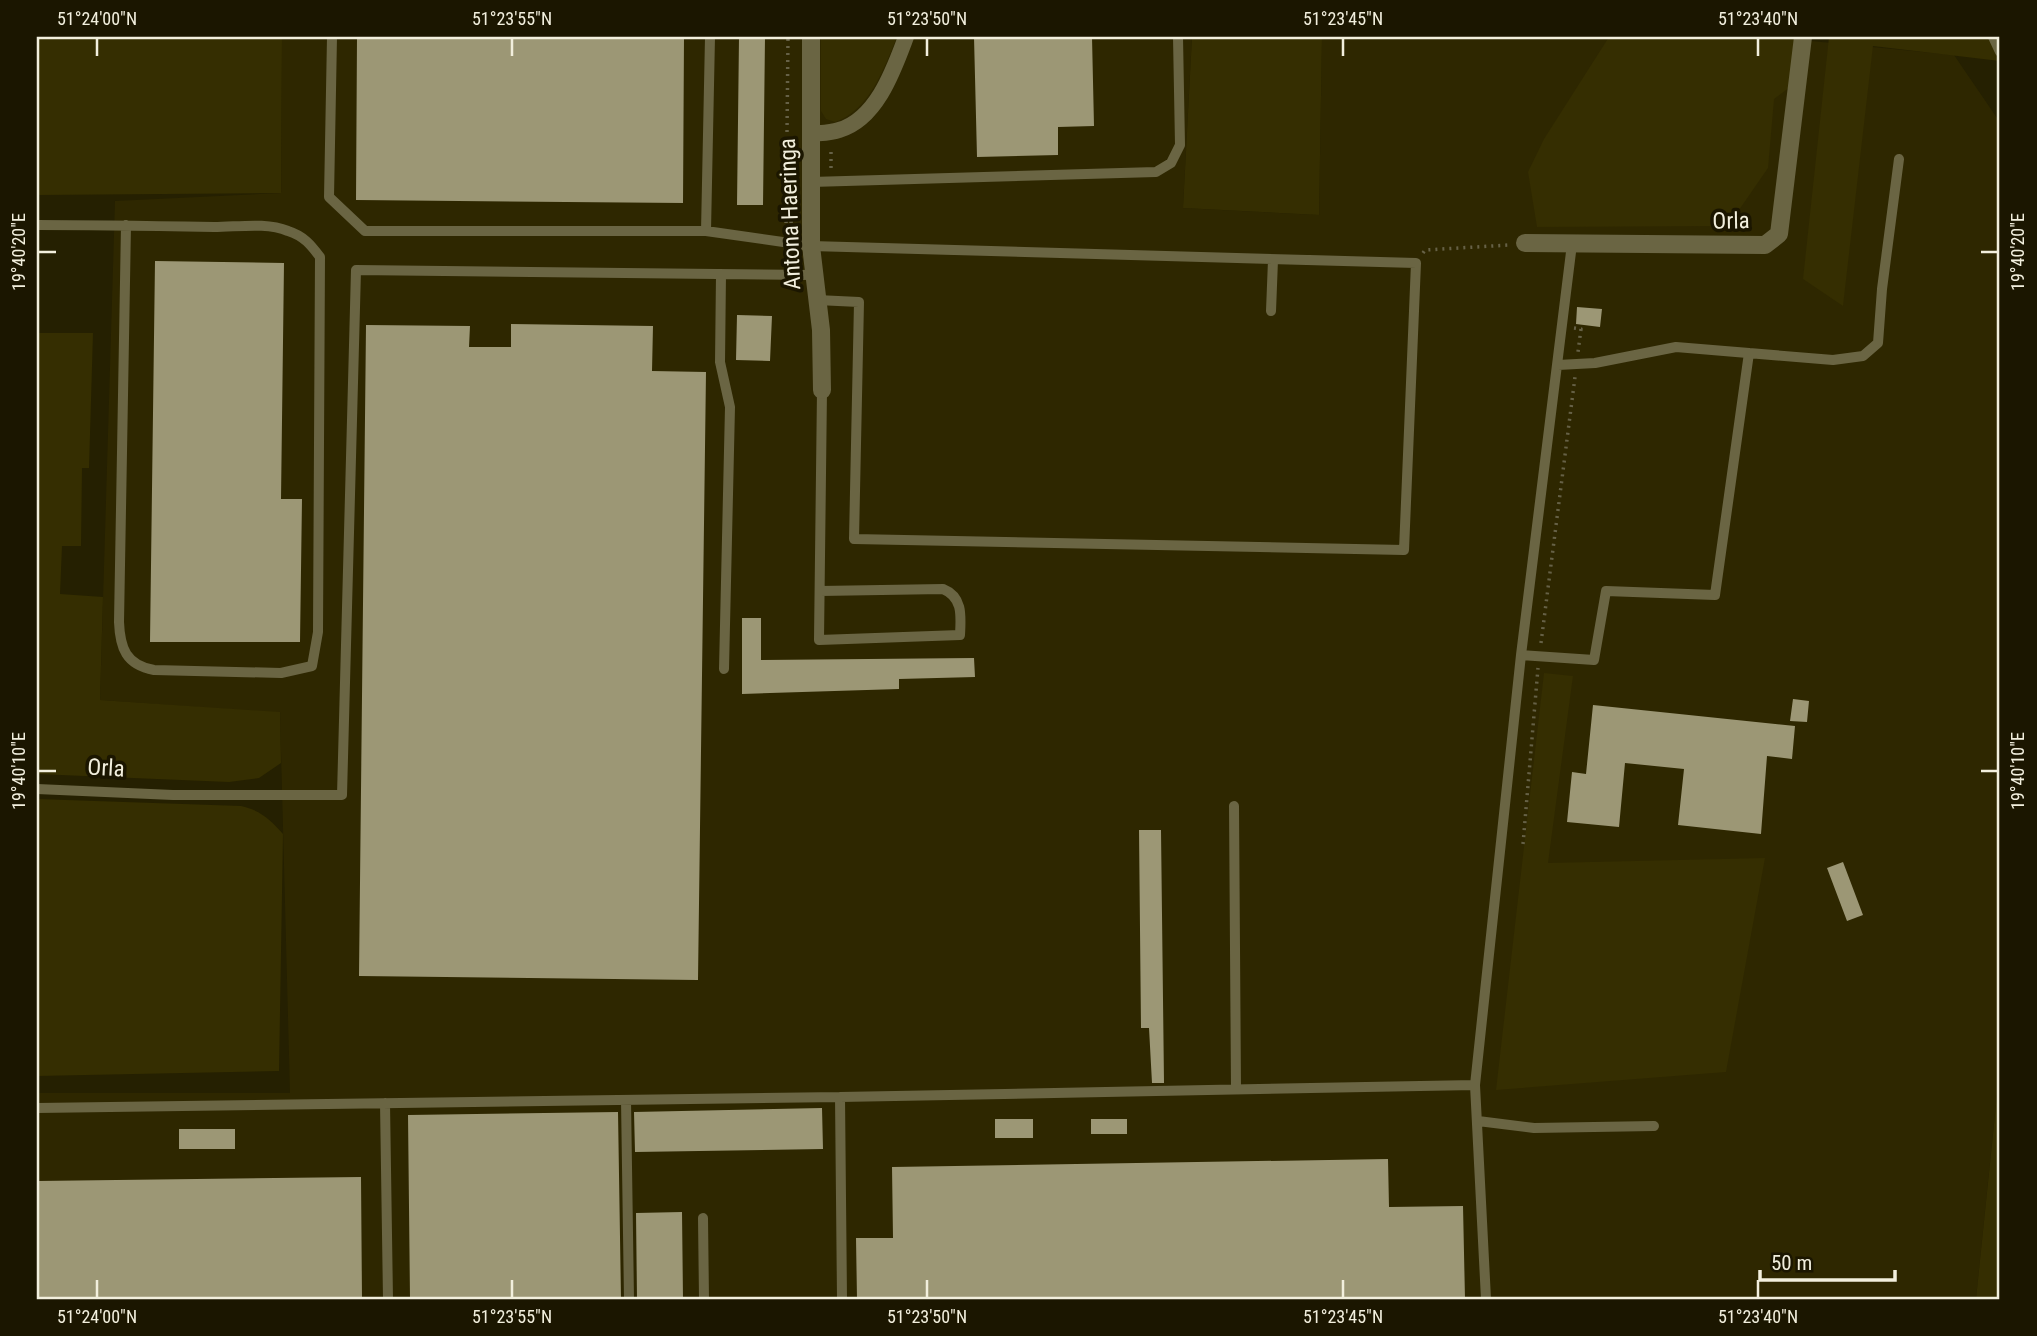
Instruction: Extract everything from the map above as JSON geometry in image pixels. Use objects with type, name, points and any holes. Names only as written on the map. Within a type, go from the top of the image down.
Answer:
[{"type":"street","name":"Antona Haeringa","points":[[811,37],[811,246],[821,330],[822,390]]},
{"type":"street","points":[[811,134],[839,130],[863,114],[881,93],[906,37]]},
{"type":"street","name":"Orla","points":[[1525,243],[1746,247],[1765,245],[1779,234],[1803,37]]},
{"type":"lane","points":[[332,37],[329,197],[365,231],[706,231],[811,246],[1416,263],[1404,550],[854,539],[859,302],[817,300]]},
{"type":"lane","points":[[706,231],[710,37]]},
{"type":"lane","points":[[811,182],[1156,172],[1171,163],[1180,145],[1178,37]]},
{"type":"lane","points":[[1993,37],[2000,52]]},
{"type":"lane","points":[[1558,365],[1576,366],[1676,347],[1833,360],[1863,356],[1878,343],[1882,289],[1899,159]]},
{"type":"lane","points":[[37,225],[126,225],[263,226],[287,230],[306,239],[320,257],[318,632],[312,666],[281,673],[154,670],[134,664],[125,656],[119,622],[126,225]]},
{"type":"lane","points":[[1486,1299],[1475,1085],[1521,655],[1572,244]]},
{"type":"lane","points":[[1271,311],[1273,260]]},
{"type":"lane","name":"Orla","points":[[37,789],[173,795],[342,795],[356,270],[721,274]]},
{"type":"lane","points":[[724,668],[730,407],[720,362],[721,274],[813,275]]},
{"type":"lane","points":[[1521,655],[1594,660],[1606,591],[1715,595],[1749,353]]},
{"type":"lane","points":[[820,591],[943,589],[951,593],[959,603],[960,635],[819,640],[822,390]]},
{"type":"lane","points":[[1234,806],[1236,1089]]},
{"type":"lane","points":[[37,1108],[1475,1085]]},
{"type":"lane","points":[[840,1097],[842,1299]]},
{"type":"lane","points":[[626,1100],[629,1299]]},
{"type":"lane","points":[[385,1103],[388,1299]]},
{"type":"lane","points":[[1478,1121],[1534,1128],[1654,1126]]},
{"type":"lane","points":[[703,1218],[704,1299]]},
{"type":"path","points":[[786,242],[788,37]]},
{"type":"path","points":[[1416,263],[1425,250],[1525,243]]},
{"type":"path","points":[[1522,844],[1539,657],[1581,328],[1563,326]]},
{"type":"shaded area","points":[[37,37],[282,37],[281,193],[37,195]]},
{"type":"shaded area","points":[[282,37],[1192,37],[1183,208],[1319,215],[1322,37],[1771,37],[1954,55],[1997,118],[2000,118],[2000,1066],[1976,1299],[37,1299],[37,1093],[290,1093],[280,713],[100,700],[115,201],[281,193]]},
{"type":"shaded area","points":[[821,37],[897,37],[867,98],[858,108],[835,122],[826,119],[821,111]]},
{"type":"shaded area","points":[[1192,37],[1322,37],[1319,215],[1183,208]]},
{"type":"shaded area","points":[[1609,37],[1795,37],[1790,87],[1774,99],[1768,168],[1728,226],[1537,227],[1528,172],[1544,139]]},
{"type":"shaded area","points":[[1829,37],[2000,37],[2000,61],[1873,46],[1843,306],[1803,279]]},
{"type":"shaded area","points":[[37,333],[93,333],[89,468],[82,468],[81,546],[62,546],[60,594],[103,597],[100,700],[280,712],[281,763],[259,778],[229,782],[37,774]]},
{"type":"shaded area","points":[[1544,673],[1573,676],[1548,863],[1765,858],[1726,1072],[1496,1090]]},
{"type":"shaded area","points":[[37,799],[241,806],[259,813],[279,829],[283,834],[279,1071],[37,1076]]},
{"type":"shaded area","points":[[2000,1066],[2000,1299],[1976,1299]]},
{"type":"building","points":[[357,37],[684,37],[683,203],[356,200]]},
{"type":"building","points":[[739,37],[765,37],[763,205],[737,205]]},
{"type":"building","points":[[974,37],[1092,37],[1094,126],[1058,127],[1058,155],[977,157]]},
{"type":"building","points":[[155,261],[284,263],[281,499],[302,499],[300,642],[150,642]]},
{"type":"building","points":[[1577,307],[1602,309],[1600,327],[1576,324]]},
{"type":"building","points":[[737,315],[772,316],[770,361],[736,360]]},
{"type":"building","points":[[511,324],[653,326],[652,371],[706,372],[698,980],[359,976],[366,325],[470,326],[469,347],[511,347]]},
{"type":"building","points":[[742,618],[761,618],[761,660],[974,658],[975,677],[899,679],[899,689],[742,694]]},
{"type":"building","points":[[1793,699],[1809,701],[1807,722],[1790,721]]},
{"type":"building","points":[[1593,705],[1795,726],[1792,759],[1767,756],[1761,834],[1678,825],[1684,769],[1625,763],[1619,827],[1567,822],[1572,772],[1586,774]]},
{"type":"building","points":[[1139,830],[1161,830],[1164,1083],[1152,1083],[1149,1028],[1141,1028]]},
{"type":"building","points":[[1843,862],[1863,915],[1847,921],[1827,868]]},
{"type":"building","points":[[822,1108],[823,1149],[635,1152],[634,1112]]},
{"type":"building","points":[[618,1112],[621,1299],[410,1299],[408,1115]]},
{"type":"building","points":[[995,1119],[1033,1119],[1033,1138],[995,1138]]},
{"type":"building","points":[[1091,1119],[1127,1119],[1127,1134],[1091,1134]]},
{"type":"building","points":[[179,1129],[235,1129],[235,1149],[179,1149]]},
{"type":"building","points":[[1388,1159],[1389,1207],[1463,1206],[1465,1299],[857,1299],[856,1238],[893,1238],[892,1167]]},
{"type":"building","points":[[361,1177],[362,1299],[37,1299],[37,1181]]},
{"type":"building","points":[[682,1212],[683,1299],[637,1299],[636,1213]]}]
